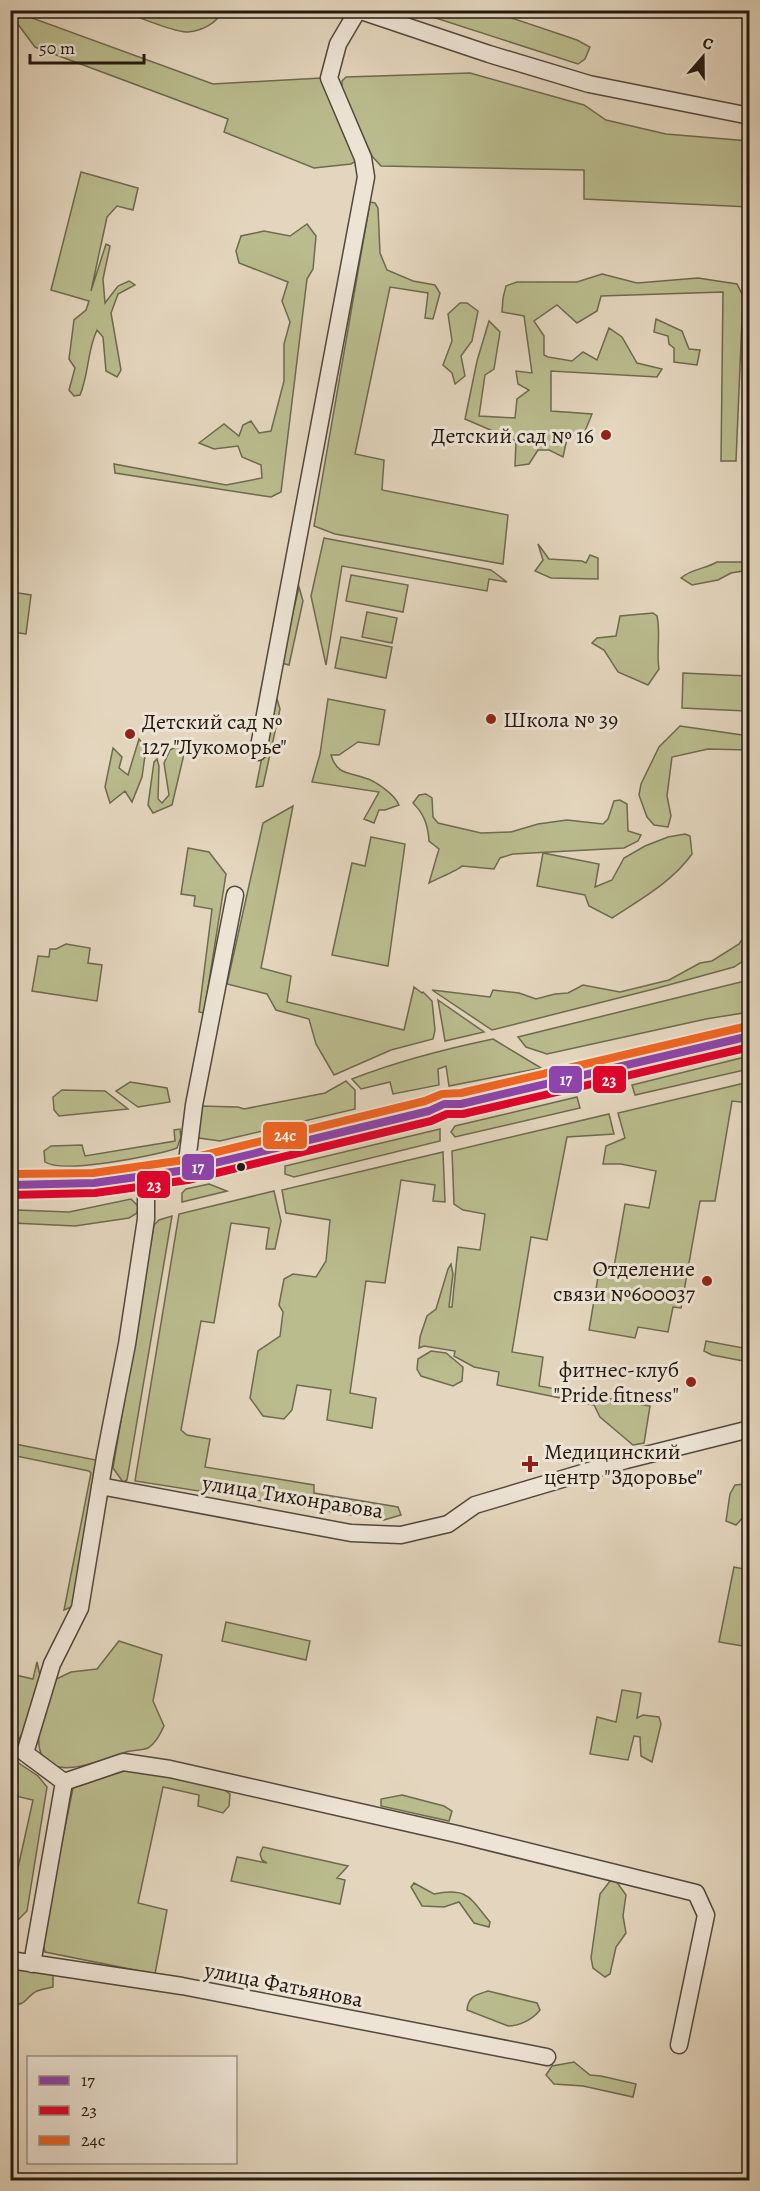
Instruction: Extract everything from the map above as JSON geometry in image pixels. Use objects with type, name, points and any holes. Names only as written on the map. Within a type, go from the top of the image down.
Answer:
[{"type":"street","points":[[258,752],[366,177],[363,158],[329,78],[338,44],[358,11],[589,84],[750,116]]},
{"type":"street","points":[[186,1170],[194,1105],[235,895]]},
{"type":"street","points":[[10,1185],[94,1183],[186,1170],[429,1111],[455,1108],[461,1104],[750,1036]]},
{"type":"street","points":[[64,1782],[25,1753],[52,1664],[80,1608],[127,1344],[146,1219],[146,1177]]},
{"type":"street","name":"улица Тихонравова","points":[[100,1486],[351,1533],[401,1535],[448,1524],[475,1505],[626,1460],[750,1429]]},
{"type":"street","points":[[64,1782],[123,1762],[170,1768],[461,1835],[696,1893],[705,1915],[680,2045]]},
{"type":"street","points":[[32,1964],[64,1782]]},
{"type":"street","name":"улица Фатьянова","points":[[10,1960],[182,1986],[547,2057]]},
{"type":"green space","points":[[11,11],[31,11],[32,18],[213,84],[321,78],[356,161],[351,164],[314,168],[224,132],[228,119],[35,47],[11,15]]},
{"type":"green space","points":[[121,11],[222,11],[217,19],[208,26],[182,32]]},
{"type":"green space","points":[[414,11],[491,11],[577,40],[590,47],[585,59],[578,64]]},
{"type":"green space","points":[[470,73],[584,105],[606,120],[666,134],[749,141],[749,207],[584,199],[584,170],[381,166],[372,156],[342,90],[342,81],[346,77]]},
{"type":"green space","points":[[81,172],[138,188],[133,210],[117,206],[107,217],[91,291],[106,244],[110,246],[103,279],[105,303],[118,286],[129,281],[135,285],[118,294],[111,313],[121,370],[117,377],[106,371],[103,337],[97,330],[91,346],[83,387],[80,395],[74,396],[69,390],[75,368],[69,359],[74,320],[86,310],[89,301],[51,290]]},
{"type":"green space","points":[[370,202],[375,203],[378,208],[380,253],[387,270],[413,281],[435,285],[440,293],[433,319],[425,318],[428,293],[390,287],[355,454],[384,460],[382,490],[508,515],[503,564],[335,534],[314,526]]},
{"type":"green space","points":[[307,224],[316,236],[313,269],[307,279],[281,492],[271,497],[115,473],[114,464],[226,485],[262,478],[261,465],[242,457],[238,446],[214,449],[199,443],[224,424],[239,436],[243,425],[251,421],[259,433],[271,431],[284,381],[284,344],[290,322],[282,301],[288,282],[239,263],[236,251],[241,236],[264,231],[290,236]]},
{"type":"green space","points":[[602,274],[637,283],[698,278],[737,284],[743,296],[736,461],[721,461],[723,292],[601,296],[597,311],[577,323],[557,305],[534,321],[544,336],[544,355],[548,357],[572,361],[583,352],[597,360],[609,328],[622,337],[637,363],[662,369],[657,377],[551,371],[551,411],[592,414],[583,436],[568,434],[563,457],[549,450],[538,450],[529,464],[515,466],[516,441],[465,419],[477,361],[489,321],[500,332],[494,369],[485,375],[479,416],[515,418],[517,399],[529,390],[518,384],[516,371],[532,373],[524,316],[502,312],[506,286],[517,282],[577,282]]},
{"type":"green space","points":[[460,303],[467,303],[478,311],[472,341],[461,356],[465,376],[455,384],[452,373],[443,365],[452,341],[448,314]]},
{"type":"green space","points":[[656,319],[682,331],[689,349],[700,350],[697,365],[674,362],[674,348],[669,344],[668,336],[654,332]]},
{"type":"green space","points":[[324,538],[491,570],[507,582],[489,579],[487,591],[342,566],[326,665],[311,596]]},
{"type":"green space","points":[[538,544],[549,559],[586,563],[590,555],[598,558],[598,579],[551,578],[535,571],[543,560]]},
{"type":"green space","points":[[717,562],[749,562],[749,570],[692,585],[681,578],[689,573]]},
{"type":"green space","points":[[351,575],[408,585],[403,612],[346,601]]},
{"type":"green space","points":[[299,587],[303,601],[289,665],[281,663]]},
{"type":"green space","points":[[12,592],[31,595],[26,634],[11,632]]},
{"type":"green space","points":[[367,612],[397,618],[392,643],[362,637]]},
{"type":"green space","points":[[653,613],[657,616],[658,623],[659,669],[648,685],[618,672],[604,650],[592,643],[597,638],[616,636],[620,616]]},
{"type":"green space","points":[[341,637],[392,647],[386,678],[335,668]]},
{"type":"green space","points":[[683,673],[747,676],[746,711],[682,708]]},
{"type":"green space","points":[[275,692],[280,709],[263,786],[256,787]]},
{"type":"green space","points":[[328,699],[385,710],[379,745],[358,742],[339,755],[331,755],[337,766],[344,772],[374,782],[397,801],[399,805],[379,810],[374,823],[364,819],[379,792],[312,782],[320,754]]},
{"type":"green space","points":[[680,726],[749,736],[749,750],[708,749],[672,757],[667,796],[671,816],[668,827],[654,825],[647,817],[639,795],[641,784],[659,747]]},
{"type":"green space","points":[[139,739],[146,748],[142,777],[132,802],[125,791],[110,803],[105,787],[113,748],[122,757],[119,768],[128,775]]},
{"type":"green space","points":[[179,745],[185,750],[172,805],[153,813],[148,805],[154,762],[157,759],[159,766],[158,799],[162,803],[169,795],[164,763],[170,750]]},
{"type":"green space","points":[[426,794],[432,798],[433,817],[438,823],[481,833],[511,832],[538,824],[567,820],[603,824],[608,819],[614,801],[620,800],[627,804],[628,831],[641,835],[638,841],[624,848],[513,854],[500,858],[494,869],[462,866],[429,883],[439,849],[429,841],[425,820],[413,803],[419,795]]},
{"type":"green space","points":[[293,806],[261,968],[291,976],[287,1002],[404,1030],[414,987],[432,1001],[435,1030],[433,1039],[391,1050],[334,1075],[316,1044],[309,1019],[276,1010],[267,994],[227,984],[263,823]]},
{"type":"green space","points":[[685,834],[690,836],[692,854],[684,864],[655,889],[612,918],[589,906],[585,895],[537,886],[543,853],[599,864],[595,887],[612,880],[624,858],[645,846],[668,837]]},
{"type":"green space","points":[[371,837],[405,844],[388,966],[332,955],[352,863],[365,866]]},
{"type":"green space","points":[[188,848],[209,852],[226,874],[204,1013],[199,1012],[212,909],[194,906],[195,896],[181,894]]},
{"type":"green space","points":[[749,930],[749,957],[734,967],[492,1030],[432,990],[490,997],[493,990],[519,993],[536,999],[568,993],[583,985],[620,992],[669,980],[700,963],[712,961],[739,944]]},
{"type":"green space","points":[[66,944],[90,948],[88,963],[102,965],[97,1001],[32,991],[38,956],[49,957],[50,949]]},
{"type":"green space","points":[[749,980],[749,1012],[706,1019],[547,1054],[526,1047],[518,1037]]},
{"type":"green space","points":[[438,1000],[484,1032],[445,1041]]},
{"type":"green space","points":[[493,1039],[541,1068],[449,1086],[446,1066],[438,1069],[439,1085],[393,1094],[390,1082],[361,1089],[352,1079],[422,1056]]},
{"type":"green space","points":[[749,1056],[749,1069],[635,1095],[632,1085]]},
{"type":"green space","points":[[346,1081],[355,1090],[355,1109],[220,1141],[199,1138],[197,1132],[199,1106],[244,1109],[325,1093]]},
{"type":"green space","points":[[130,1082],[167,1088],[170,1102],[138,1107],[116,1091]]},
{"type":"green space","points":[[749,1082],[749,1103],[732,1101],[715,1201],[700,1201],[681,1308],[673,1307],[668,1332],[638,1327],[635,1338],[589,1330],[599,1271],[614,1267],[625,1204],[649,1208],[656,1171],[621,1164],[603,1164],[606,1146],[625,1138],[618,1113]]},
{"type":"green space","points":[[62,1090],[105,1091],[128,1109],[59,1116],[54,1110],[53,1097]]},
{"type":"green space","points":[[577,1097],[580,1108],[455,1137],[451,1132],[455,1126]]},
{"type":"green space","points":[[609,1114],[614,1134],[567,1137],[547,1240],[531,1237],[512,1352],[543,1357],[539,1386],[650,1406],[644,1443],[633,1445],[600,1417],[594,1405],[497,1385],[499,1372],[474,1367],[454,1356],[455,1351],[424,1346],[419,1348],[427,1316],[436,1309],[451,1264],[453,1274],[449,1307],[452,1307],[458,1247],[480,1250],[485,1214],[463,1210],[454,1204],[452,1151]]},
{"type":"green space","points":[[180,1129],[181,1137],[177,1148],[166,1151],[89,1165],[55,1165],[45,1162],[44,1151],[51,1146],[82,1145],[85,1156],[175,1141],[174,1130]]},
{"type":"green space","points":[[440,1129],[440,1141],[294,1177],[285,1174],[285,1166]]},
{"type":"green space","points":[[443,1152],[445,1202],[433,1201],[435,1185],[401,1180],[385,1283],[366,1281],[350,1393],[376,1398],[372,1428],[327,1420],[331,1390],[297,1385],[292,1410],[284,1419],[263,1416],[250,1398],[258,1351],[280,1336],[283,1312],[279,1305],[284,1279],[293,1274],[316,1277],[326,1261],[330,1220],[286,1213],[282,1190]]},
{"type":"green space","points":[[209,1184],[227,1191],[182,1202],[182,1193],[186,1189]]},
{"type":"green space","points":[[274,1191],[281,1221],[275,1249],[266,1249],[269,1228],[231,1223],[214,1323],[201,1321],[181,1430],[187,1435],[210,1439],[205,1467],[314,1485],[314,1493],[398,1507],[401,1515],[384,1520],[135,1481],[179,1214]]},
{"type":"green space","points":[[131,1199],[138,1206],[137,1213],[129,1218],[75,1226],[13,1223],[10,1214],[17,1210],[69,1212]]},
{"type":"green space","points":[[172,1216],[127,1480],[123,1482],[113,1468],[154,1225],[159,1220]]},
{"type":"green space","points":[[706,1341],[749,1349],[749,1362],[712,1355],[704,1351]]},
{"type":"green space","points":[[431,1351],[446,1353],[463,1367],[462,1381],[453,1386],[421,1376],[417,1369],[418,1359]]},
{"type":"green space","points":[[10,1443],[101,1461],[76,1605],[64,1610],[91,1473],[11,1455]]},
{"type":"green space","points":[[735,1485],[749,1486],[749,1511],[736,1525],[726,1521],[730,1494]]},
{"type":"green space","points":[[734,1567],[749,1570],[749,1647],[719,1642]]},
{"type":"green space","points":[[226,1622],[310,1641],[306,1660],[222,1641]]},
{"type":"green space","points":[[119,1641],[162,1655],[153,1701],[164,1726],[148,1748],[85,1765],[61,1767],[51,1764],[43,1757],[40,1750],[39,1730],[52,1681],[71,1672],[97,1669]]},
{"type":"green space","points":[[37,1662],[41,1680],[27,1726],[19,1739],[11,1737],[11,1674],[33,1679]]},
{"type":"green space","points":[[622,1690],[641,1693],[637,1718],[643,1715],[659,1717],[661,1724],[652,1762],[641,1756],[640,1737],[634,1736],[628,1760],[590,1754],[597,1717],[616,1722]]},
{"type":"green space","points":[[11,1758],[38,1776],[47,1787],[27,1911],[11,1927],[11,1877],[16,1877],[33,1800],[11,1795]]},
{"type":"green space","points":[[133,1768],[223,1789],[230,1794],[229,1806],[223,1813],[198,1806],[199,1795],[163,1787],[138,1903],[167,1910],[155,1974],[45,1952],[42,1940],[73,1788]]},
{"type":"green space","points":[[402,1795],[444,1806],[452,1811],[449,1821],[381,1806],[381,1799]]},
{"type":"green space","points":[[263,1847],[348,1866],[337,1878],[345,1880],[340,1904],[231,1881],[237,1857],[267,1863],[262,1860],[260,1854]]},
{"type":"green space","points":[[610,1881],[616,1881],[626,1895],[623,1916],[626,1933],[616,1947],[610,1974],[605,1977],[593,1968],[591,1958],[600,1894]]},
{"type":"green space","points":[[414,1883],[434,1894],[454,1892],[467,1896],[490,1922],[489,1927],[474,1923],[459,1902],[444,1907],[422,1906],[411,1887]]},
{"type":"green space","points":[[22,1967],[53,1974],[53,1987],[37,1991],[22,2003],[16,2004],[11,2002],[11,1972]]},
{"type":"green space","points":[[488,1991],[537,2003],[540,2010],[526,2021],[508,2026],[467,2010],[471,1999]]},
{"type":"green space","points":[[574,2062],[590,2075],[636,2084],[633,2097],[583,2086],[554,2084],[546,2075],[552,2066]]},
{"type":"transit line","name":"24с","points":[[10,1174],[93,1173],[184,1160],[425,1101],[442,1094],[461,1093],[748,1026]]},
{"type":"transit line","name":"17","points":[[10,1185],[94,1183],[186,1170],[429,1111],[444,1104],[461,1104],[750,1036]]},
{"type":"transit line","name":"23","points":[[10,1195],[95,1193],[188,1180],[431,1121],[447,1114],[463,1114],[750,1047]]},
{"type":"place","name":"Детский сад № 16","points":[[606,435]]},
{"type":"place","name":"Школа № 39","points":[[491,719]]},
{"type":"place","name":"Детский сад № 127 \"Лукоморье\"","points":[[130,734]]},
{"type":"place","name":"Отделение связи №600037","points":[[707,1281]]},
{"type":"place","name":"фитнес-клуб \"Pride fitness\"","points":[[691,1382]]},
{"type":"place","name":"Медицинский центр \"Здоровье\"","points":[[530,1464]]}]
